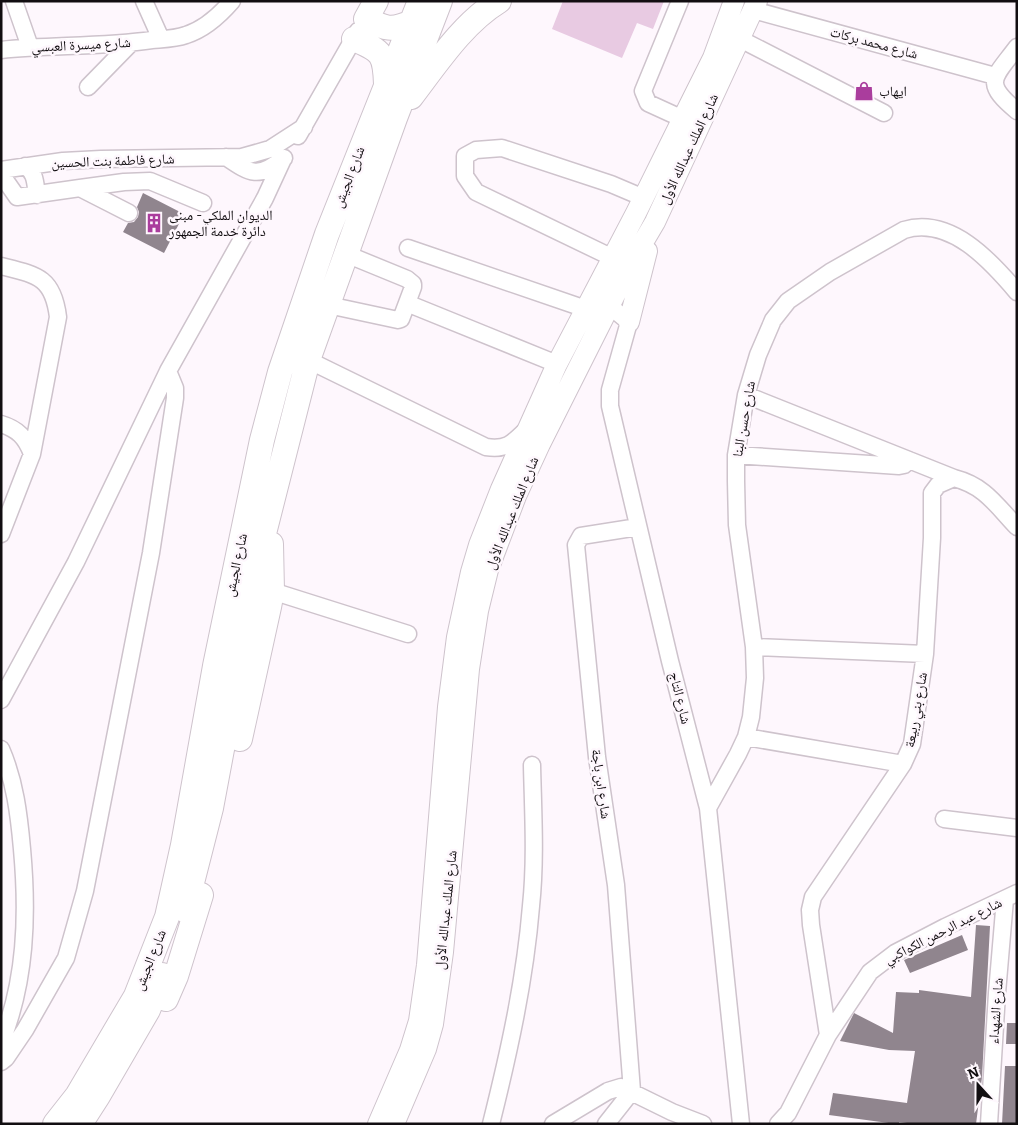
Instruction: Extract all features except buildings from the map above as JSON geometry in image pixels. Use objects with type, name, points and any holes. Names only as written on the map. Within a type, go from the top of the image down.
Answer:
[{"type":"highway","name":"شارع الجيش","points":[[80,1124],[148,1010],[172,951],[184,913],[211,808],[258,557],[308,360],[395,118],[440,1]]},
{"type":"highway","points":[[395,118],[462,34],[480,15],[499,1]]},
{"type":"highway","points":[[370,10],[389,29],[398,28],[416,11]]},
{"type":"highway","name":"شارع الجيش","points":[[56,1124],[77,1096],[128,1011],[146,974],[168,917],[215,666],[262,440],[280,372],[327,234],[416,11]]},
{"type":"highway","points":[[354,39],[371,47],[382,57],[385,66],[386,84]]},
{"type":"highway","points":[[96,1124],[124,1085],[140,1056],[176,976],[213,859],[272,591],[271,504]]},
{"type":"main road","name":"شارع الملك عبدالله الأول","points":[[378,1124],[410,1050],[424,996],[448,706],[457,637],[471,572],[490,514],[557,364],[683,120],[713,58],[734,1]]},
{"type":"main road","name":"شارع الملك عبدالله الأول","points":[[394,1124],[426,1049],[433,1024],[443,952],[469,669],[478,611],[488,570],[502,530],[532,461],[632,261],[655,222],[755,5]]},
{"type":"main road","points":[[629,322],[655,222]]},
{"type":"street","points":[[14,1],[30,47]]},
{"type":"street","points":[[144,1],[161,39]]},
{"type":"street","name":"شارع ميسرة العبسي","points":[[1,50],[132,43],[186,35],[205,26],[221,14],[232,1]]},
{"type":"street","points":[[680,1],[643,91],[648,103],[683,120]]},
{"type":"street","name":"شارع محمد بركات","points":[[755,5],[995,76]]},
{"type":"street","name":"شارع فاطمة بنت الحسين","points":[[226,158],[251,172],[260,172],[283,159],[304,127],[370,10]]},
{"type":"street","points":[[740,39],[884,113]]},
{"type":"street","points":[[88,87],[132,43]]},
{"type":"street","points":[[1017,47],[995,76],[996,91],[1017,111]]},
{"type":"street","name":"شارع فاطمة بنت الحسين","points":[[1,170],[101,159],[242,157],[270,149],[304,127]]},
{"type":"street","points":[[613,258],[476,192],[465,176],[465,156],[476,150],[502,148],[611,184],[644,198]]},
{"type":"street","points":[[1,700],[76,562],[168,370],[264,198],[283,159]]},
{"type":"street","points":[[25,166],[31,170],[34,176],[37,195]]},
{"type":"street","points":[[1,174],[17,197],[124,182],[150,181],[203,204]]},
{"type":"street","points":[[80,188],[129,213]]},
{"type":"street","name":"شارع حسن البنا","points":[[708,808],[738,754],[746,736],[750,717],[755,678],[754,647],[737,525],[736,455],[746,395],[758,355],[773,320],[788,301],[830,272],[914,226],[934,228],[958,238],[986,258],[1017,292]]},
{"type":"street","points":[[408,248],[610,307],[629,322]]},
{"type":"street","points":[[328,305],[398,320],[401,319],[413,287],[413,284],[407,279],[346,254]]},
{"type":"street","points":[[1,266],[26,272],[40,278],[50,288],[56,302],[58,317],[32,454],[1,534]]},
{"type":"street","points":[[414,306],[557,364]]},
{"type":"street","name":"شارع التاج","points":[[629,322],[610,390],[610,406],[708,808],[741,1124]]},
{"type":"street","points":[[308,360],[486,447],[505,447],[514,443],[528,429]]},
{"type":"street","points":[[1,1062],[6,1058],[25,1030],[66,958],[85,891],[151,553],[175,398],[175,388],[168,370]]},
{"type":"street","points":[[746,395],[978,487],[1017,527]]},
{"type":"street","points":[[1,424],[22,434],[32,454]]},
{"type":"street","points":[[736,455],[899,466],[904,465],[909,460]]},
{"type":"street","name":"شارع بني ربيعة","points":[[828,1035],[811,925],[811,903],[813,897],[903,764],[912,744],[925,654],[932,538],[932,493],[938,485],[954,478]]},
{"type":"street","name":"شارع ابن باجة","points":[[632,1091],[616,885],[597,757],[576,545],[581,536],[638,527]]},
{"type":"street","points":[[272,591],[408,634]]},
{"type":"street","points":[[754,647],[925,654]]},
{"type":"street","points":[[746,736],[903,764]]},
{"type":"street","points":[[1,783],[3,754]]},
{"type":"street","points":[[1,1043],[9,1024],[14,1002],[23,955],[26,914],[16,794],[3,754]]},
{"type":"street","points":[[491,1124],[520,994],[527,949],[532,886],[532,764]]},
{"type":"street","points":[[944,818],[1017,828]]},
{"type":"street","name":"شارع عبد الرحمن الكواكبي","points":[[778,1124],[788,1113],[828,1035],[870,972],[895,953],[1013,892]]},
{"type":"street","name":"شارع الشهداء","points":[[989,1124],[997,993],[1013,892]]},
{"type":"street","points":[[1,1017],[14,1002]]},
{"type":"street","points":[[554,1124],[608,1091],[621,1087],[672,1112],[703,1124]]},
{"type":"street","points":[[606,1124],[632,1091]]},
{"type":"shaded area","points":[[563,1],[664,1],[653,29],[637,23],[622,58],[552,29]]},
{"type":"place","name":"ايهاب","points":[[864,91]]},
{"type":"place","name":"الديوان الملكي- مبنى دائرة خدمة الجمهور","points":[[154,223]]}]
